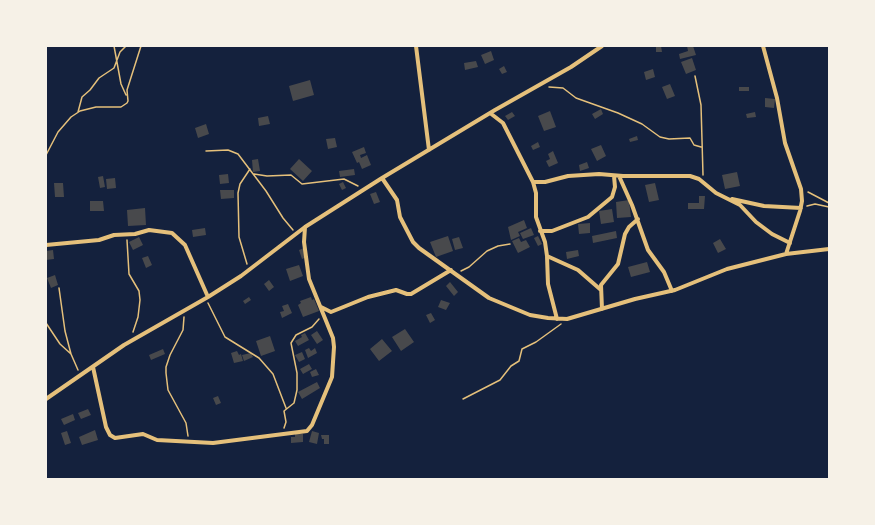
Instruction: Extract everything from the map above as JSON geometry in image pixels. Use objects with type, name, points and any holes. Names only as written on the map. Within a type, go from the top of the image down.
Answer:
[{"type":"street","points":[[416,46],[429,150]]},
{"type":"street","points":[[46,399],[130,342],[207,298],[297,234],[382,178],[490,113],[571,67],[602,46]]},
{"type":"street","points":[[763,46],[777,98],[785,143],[800,185],[802,201],[786,254]]},
{"type":"street","points":[[490,113],[503,123],[533,182],[536,193],[536,217],[547,256],[548,284],[557,319]]},
{"type":"street","points":[[533,182],[545,182],[568,176],[599,174],[617,176],[690,176],[702,180],[716,193],[740,205],[750,217],[772,234],[790,243]]},
{"type":"street","points":[[617,176],[638,220],[648,250],[664,272],[672,290]]},
{"type":"street","points":[[540,231],[552,231],[588,217],[612,197],[617,176]]},
{"type":"street","points":[[382,178],[397,200],[399,214],[413,242],[433,259],[496,302],[530,315],[567,320],[634,299],[672,290],[727,269],[786,254],[829,249]]},
{"type":"street","points":[[730,199],[764,206],[800,208]]},
{"type":"street","points":[[602,309],[601,290],[603,281],[618,264],[629,227],[638,220]]},
{"type":"street","points":[[93,367],[104,419],[108,431],[112,437],[120,438],[143,434],[154,440],[213,443],[281,433],[307,431],[311,427],[332,377],[334,343],[324,314],[309,279],[305,245],[306,228]]},
{"type":"street","points":[[46,245],[77,240],[99,240],[114,235],[126,235],[152,230],[165,231],[179,238],[185,245],[198,270],[207,298]]},
{"type":"street","points":[[547,256],[578,270],[601,290]]},
{"type":"street","points":[[321,307],[331,312],[368,297],[396,290],[411,294],[450,270]]},
{"type":"path","points":[[46,155],[58,132],[78,112],[96,107],[121,107],[128,102],[121,84],[114,46]]},
{"type":"path","points":[[78,112],[82,97],[90,90],[99,78],[112,70],[117,62],[120,52],[126,46]]},
{"type":"path","points":[[126,95],[141,46]]},
{"type":"path","points":[[695,76],[701,105],[701,148],[704,165],[702,180]]},
{"type":"path","points":[[538,85],[563,88],[576,98],[638,122],[660,137],[669,139],[690,138],[694,145],[701,148]]},
{"type":"path","points":[[206,151],[228,150],[236,152],[254,174],[286,223],[297,234]]},
{"type":"path","points":[[248,270],[239,237],[238,193],[243,178],[250,169]]},
{"type":"path","points":[[254,174],[267,176],[291,175],[302,184],[344,179],[365,190]]},
{"type":"path","points":[[800,185],[814,196],[829,203]]},
{"type":"path","points":[[800,208],[815,204],[829,206]]},
{"type":"path","points":[[126,235],[128,244],[129,274],[139,291],[140,300],[138,317],[130,342]]},
{"type":"path","points":[[455,273],[469,267],[487,250],[510,244]]},
{"type":"path","points":[[59,288],[65,330],[71,354],[81,376]]},
{"type":"path","points":[[207,298],[225,337],[259,358],[273,374],[286,408]]},
{"type":"path","points":[[183,311],[183,330],[166,366],[166,374],[168,390],[186,423],[188,430],[188,442]]},
{"type":"path","points":[[281,433],[286,424],[284,413],[286,408],[294,403],[296,397],[297,373],[291,349],[292,339],[302,330],[312,327],[324,314]]},
{"type":"path","points":[[463,399],[500,380],[511,366],[519,361],[522,349],[536,342],[567,320]]},
{"type":"path","points":[[46,323],[60,344],[71,354]]},
{"type":"building","points":[[656,46],[661,46],[662,52],[656,52]]},
{"type":"building","points":[[687,46],[693,46],[696,55],[680,59],[679,54],[688,51]]},
{"type":"building","points":[[491,51],[494,60],[485,64],[481,55]]},
{"type":"building","points":[[692,58],[696,70],[686,74],[681,62]]},
{"type":"building","points":[[476,61],[478,67],[465,70],[464,63]]},
{"type":"building","points":[[504,66],[507,72],[502,74],[499,69]]},
{"type":"building","points":[[653,69],[655,77],[646,80],[644,72]]},
{"type":"building","points":[[310,80],[314,95],[293,101],[289,86]]},
{"type":"building","points":[[670,84],[675,96],[667,99],[662,87]]},
{"type":"building","points":[[739,87],[749,87],[749,91],[739,91]]},
{"type":"building","points":[[765,98],[775,99],[774,108],[765,107]]},
{"type":"building","points":[[601,109],[603,114],[595,119],[592,114]]},
{"type":"building","points":[[550,111],[556,127],[544,131],[538,116]]},
{"type":"building","points":[[512,112],[515,116],[508,120],[505,116]]},
{"type":"building","points":[[755,112],[756,117],[747,118],[746,114]]},
{"type":"building","points":[[268,116],[270,124],[259,126],[258,118]]},
{"type":"building","points":[[206,124],[209,134],[198,138],[195,128]]},
{"type":"building","points":[[637,136],[638,140],[630,142],[629,139]]},
{"type":"building","points":[[335,138],[337,147],[328,149],[326,139]]},
{"type":"building","points":[[538,142],[540,147],[533,150],[531,146]]},
{"type":"building","points":[[601,145],[606,156],[597,161],[591,149]]},
{"type":"building","points":[[364,147],[366,153],[360,155],[361,158],[367,155],[371,165],[362,169],[359,162],[357,163],[352,152]]},
{"type":"building","points":[[553,151],[558,163],[549,167],[546,161],[550,159],[548,154]]},
{"type":"building","points":[[258,159],[260,171],[253,172],[252,160]]},
{"type":"building","points":[[299,159],[312,171],[303,181],[290,169]]},
{"type":"building","points":[[587,162],[589,168],[580,171],[579,165]]},
{"type":"building","points":[[354,169],[355,175],[340,177],[339,171]]},
{"type":"building","points":[[737,172],[740,186],[725,189],[722,175]]},
{"type":"building","points":[[228,174],[229,183],[220,184],[219,175]]},
{"type":"building","points":[[103,176],[105,187],[100,188],[98,177]]},
{"type":"building","points":[[115,178],[116,188],[107,189],[106,179]]},
{"type":"building","points":[[343,182],[346,188],[342,190],[339,184]]},
{"type":"building","points":[[54,183],[63,183],[64,197],[55,197]]},
{"type":"building","points":[[655,183],[659,200],[649,202],[645,185]]},
{"type":"building","points":[[220,190],[234,190],[234,198],[221,199]]},
{"type":"building","points":[[376,192],[380,202],[374,204],[370,194]]},
{"type":"building","points":[[699,196],[705,196],[704,209],[688,209],[688,203],[699,203]]},
{"type":"building","points":[[629,200],[631,217],[617,218],[616,202]]},
{"type":"building","points":[[90,201],[103,201],[104,211],[90,211]]},
{"type":"building","points":[[145,208],[146,225],[128,226],[127,210]]},
{"type":"building","points":[[612,209],[614,222],[601,224],[599,211]]},
{"type":"building","points":[[524,220],[527,228],[518,232],[520,236],[511,240],[508,227]]},
{"type":"building","points":[[590,223],[590,233],[579,234],[578,224]]},
{"type":"building","points":[[205,228],[206,235],[193,237],[192,230]]},
{"type":"building","points":[[531,228],[534,235],[523,239],[520,233]]},
{"type":"building","points":[[616,231],[617,238],[593,243],[592,236]]},
{"type":"building","points":[[448,236],[453,251],[436,257],[430,242]]},
{"type":"building","points":[[538,236],[542,244],[538,246],[534,238]]},
{"type":"building","points":[[139,237],[143,245],[133,250],[129,242]]},
{"type":"building","points":[[459,237],[463,248],[455,250],[452,239]]},
{"type":"building","points":[[519,238],[521,242],[526,240],[530,247],[518,253],[512,241]]},
{"type":"building","points":[[720,239],[726,249],[718,253],[713,243]]},
{"type":"building","points":[[304,248],[307,257],[302,259],[299,250]]},
{"type":"building","points":[[53,250],[54,259],[46,260],[46,251]]},
{"type":"building","points":[[578,250],[579,256],[567,259],[566,252]]},
{"type":"building","points":[[148,256],[152,265],[146,268],[142,258]]},
{"type":"building","points":[[647,262],[650,272],[631,277],[628,267]]},
{"type":"building","points":[[299,265],[303,276],[290,281],[286,269]]},
{"type":"building","points":[[55,275],[58,285],[51,288],[47,278]]},
{"type":"building","points":[[269,280],[274,287],[269,291],[264,284]]},
{"type":"building","points":[[450,282],[458,292],[454,296],[446,286]]},
{"type":"building","points":[[249,297],[251,300],[245,304],[243,301]]},
{"type":"building","points":[[311,297],[312,300],[314,299],[319,311],[303,317],[298,305],[301,303],[300,301]]},
{"type":"building","points":[[441,300],[450,303],[446,310],[438,307]]},
{"type":"building","points":[[288,304],[292,313],[282,318],[280,312],[284,311],[282,306]]},
{"type":"building","points":[[431,313],[435,320],[430,323],[426,315]]},
{"type":"building","points":[[405,329],[414,342],[401,351],[392,337]]},
{"type":"building","points":[[317,331],[323,340],[317,344],[311,335]]},
{"type":"building","points":[[305,333],[309,340],[298,346],[295,341],[302,337],[301,335]]},
{"type":"building","points":[[270,336],[275,351],[261,356],[256,341]]},
{"type":"building","points":[[382,339],[392,351],[379,361],[370,349]]},
{"type":"building","points":[[309,348],[311,351],[315,348],[317,353],[308,358],[305,350]]},
{"type":"building","points":[[163,349],[165,354],[151,360],[149,355]]},
{"type":"building","points":[[237,351],[239,355],[241,354],[243,361],[234,363],[231,353]]},
{"type":"building","points":[[302,352],[305,359],[299,362],[295,355]]},
{"type":"building","points":[[251,353],[253,357],[244,361],[242,355]]},
{"type":"building","points":[[309,364],[312,369],[303,374],[300,369]]},
{"type":"building","points":[[316,369],[319,375],[312,377],[310,372]]},
{"type":"building","points":[[317,382],[320,388],[302,399],[298,392]]},
{"type":"building","points":[[218,396],[221,403],[216,405],[213,398]]},
{"type":"building","points":[[88,409],[91,415],[81,419],[78,413]]},
{"type":"building","points":[[73,414],[75,420],[64,425],[61,419]]},
{"type":"building","points":[[95,430],[98,440],[82,445],[79,437]]},
{"type":"building","points":[[67,431],[71,443],[65,445],[61,433]]},
{"type":"building","points":[[312,431],[319,433],[317,444],[309,442]]},
{"type":"building","points":[[295,434],[303,434],[303,442],[291,443],[291,437],[295,437]]},
{"type":"building","points":[[321,435],[329,435],[329,444],[324,444],[324,439],[322,439]]}]
